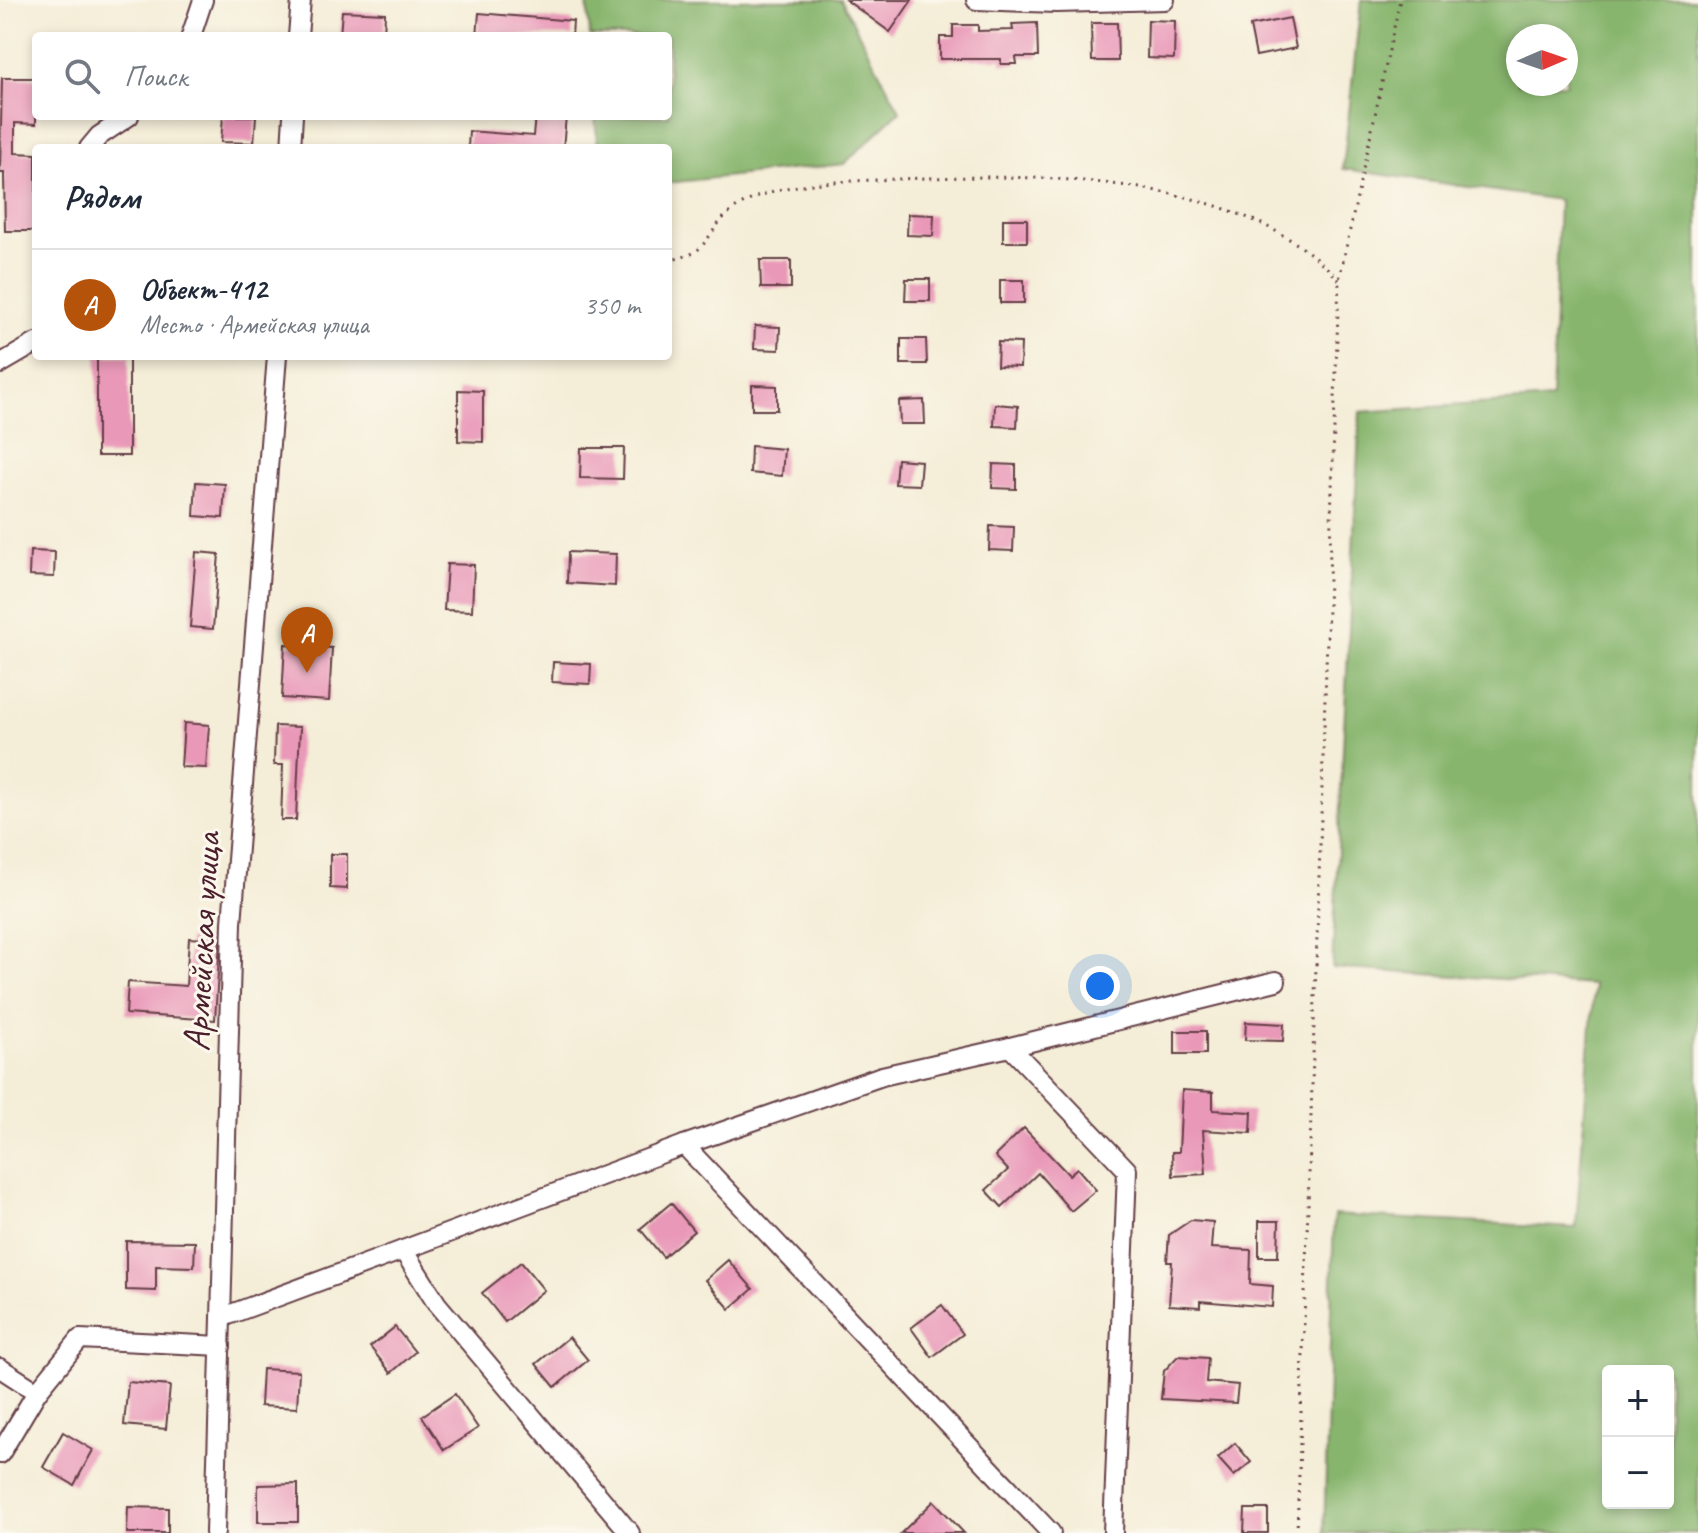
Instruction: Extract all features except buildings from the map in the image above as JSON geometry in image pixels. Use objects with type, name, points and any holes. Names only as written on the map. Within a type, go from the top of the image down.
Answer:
[{"type":"street","points":[[192,32],[203,0]]},
{"type":"street","points":[[298,32],[301,0]]},
{"type":"street","points":[[976,0],[1057,3],[1165,0]]},
{"type":"street","points":[[92,144],[123,120]]},
{"type":"street","points":[[291,144],[293,120]]},
{"type":"street","points":[[0,364],[32,345]]},
{"type":"street","name":"Армейская улица","points":[[215,1533],[232,923],[277,360]]},
{"type":"street","points":[[223,1317],[684,1145],[882,1076],[1276,981]]},
{"type":"street","points":[[1010,1047],[1127,1170],[1113,1533]]},
{"type":"street","points":[[684,1145],[1051,1533]]},
{"type":"street","points":[[403,1250],[437,1304],[630,1533]]},
{"type":"street","points":[[0,1454],[37,1392],[80,1339],[221,1346]]},
{"type":"street","points":[[0,1368],[37,1392]]},
{"type":"path","points":[[1297,1533],[1339,280],[1400,0]]},
{"type":"path","points":[[672,260],[694,253],[727,214],[766,193],[841,182],[956,177],[1095,179],[1205,203],[1262,225],[1317,255],[1339,280]]},
{"type":"green space","points":[[587,0],[841,0],[900,111],[844,164],[672,183],[672,144],[598,144],[595,120],[672,120],[672,32],[590,32]]},
{"type":"green space","points":[[1361,0],[1698,0],[1698,1533],[1324,1533],[1334,1215],[1576,1228],[1594,985],[1332,968],[1360,412],[1552,399],[1559,200],[1343,169]]},
{"type":"place","name":"Объект-412","points":[[307,673]]}]
